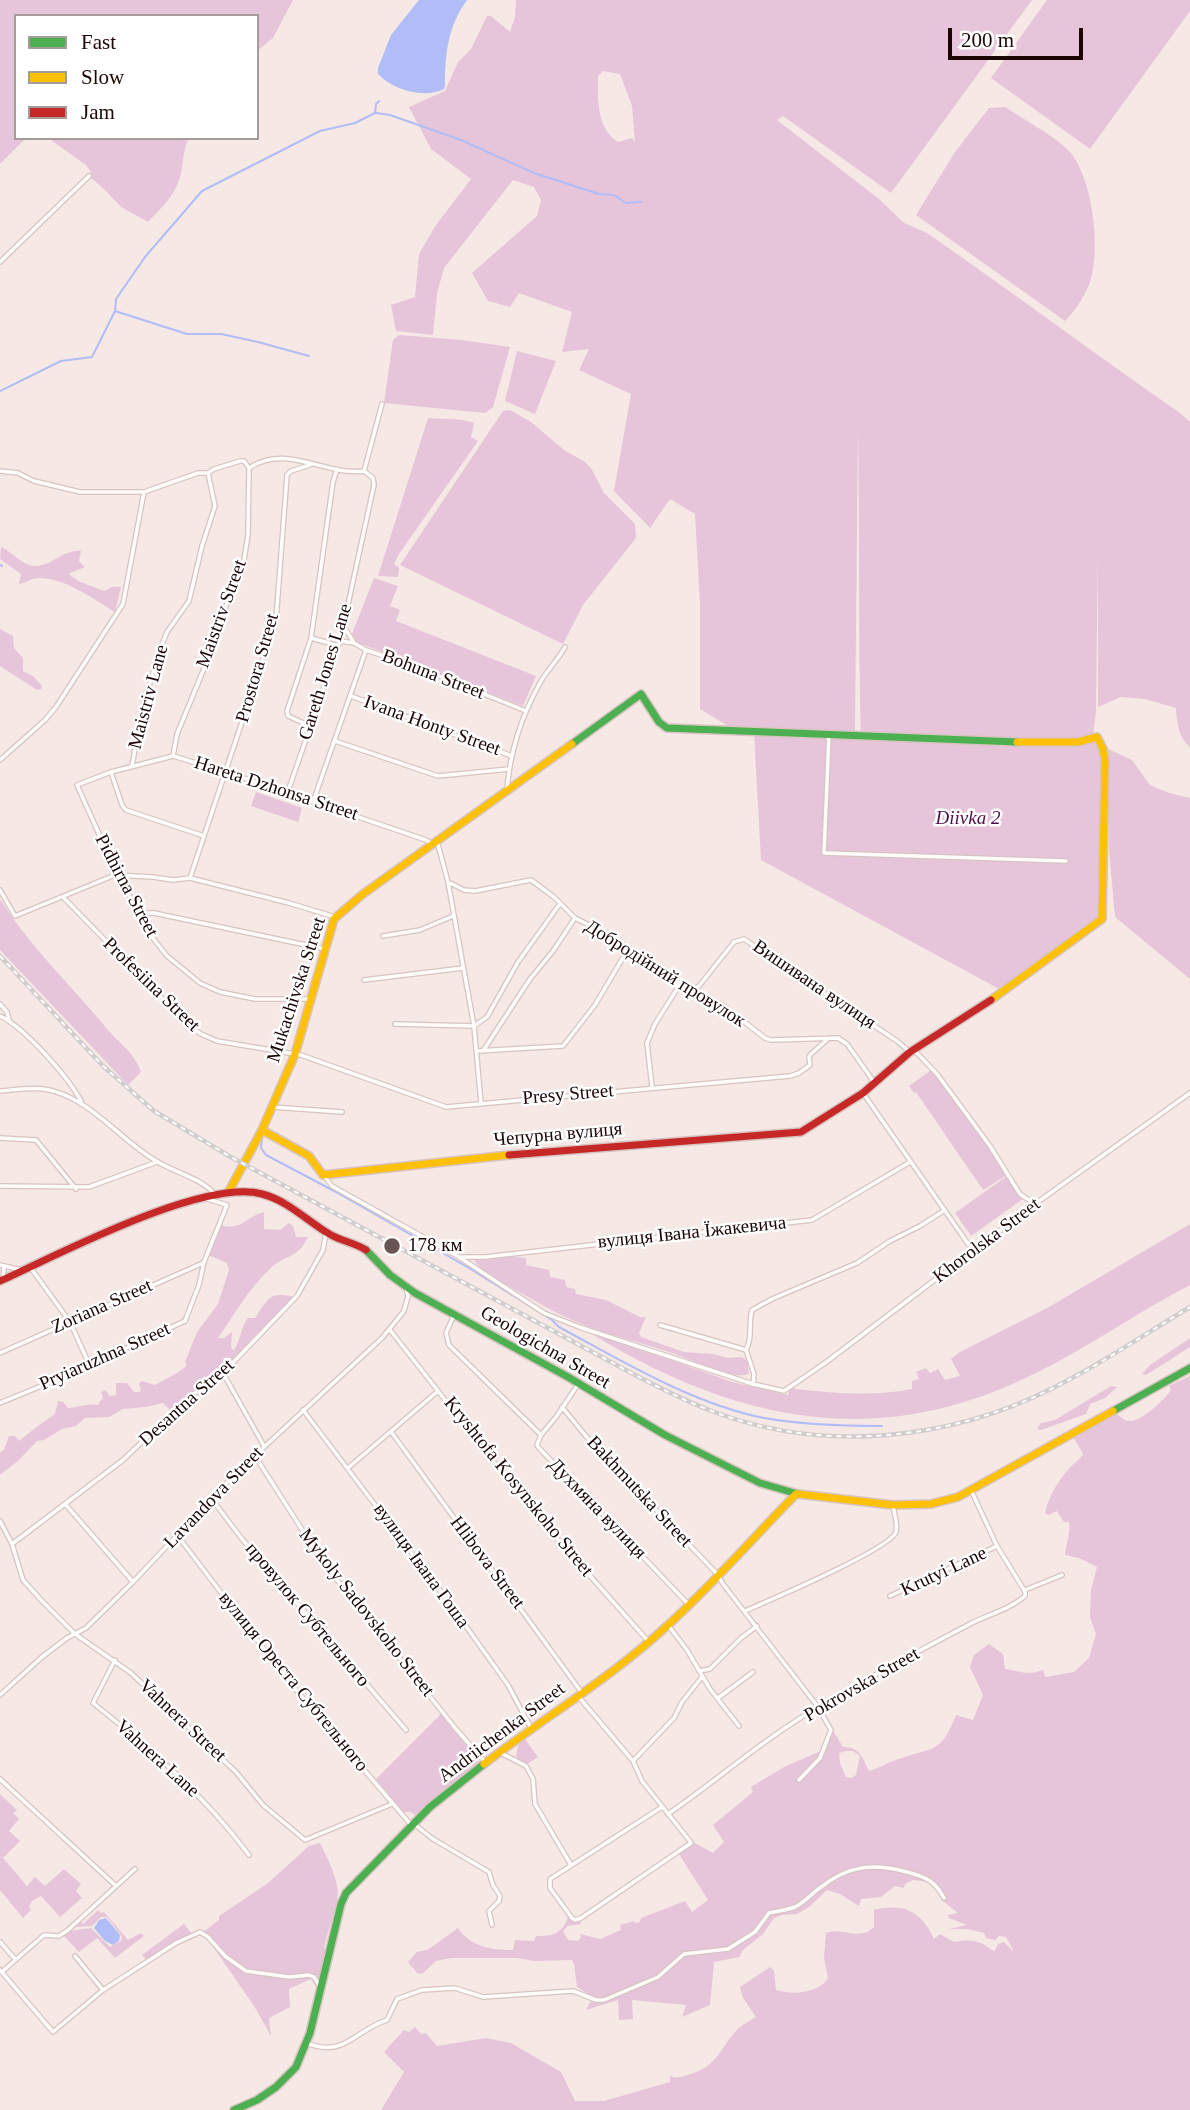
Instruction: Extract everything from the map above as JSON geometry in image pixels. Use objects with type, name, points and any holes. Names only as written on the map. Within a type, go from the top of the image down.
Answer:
[{"type":"street","points":[[0,262],[89,176]]},
{"type":"street","points":[[0,471],[18,473],[34,481],[80,492],[144,492],[240,461],[244,461],[249,468],[274,458],[301,459],[310,465],[364,471],[382,404]]},
{"type":"street","name":"Prostora Street","points":[[190,878],[276,620],[288,475],[291,471],[310,465]]},
{"type":"street","name":"Maistriv Street","points":[[173,756],[177,734],[215,642],[229,596],[242,572],[248,535],[249,468]]},
{"type":"street","points":[[310,726],[293,720],[287,711],[311,638],[337,469]]},
{"type":"street","name":"Gareth Jones Lane","points":[[288,794],[340,640],[374,485],[373,478],[364,471]]},
{"type":"street","name":"Maistriv Lane","points":[[132,766],[142,708],[161,647],[167,632],[189,601],[215,506],[208,473]]},
{"type":"street","points":[[0,760],[57,707],[123,604],[144,492]]},
{"type":"street","points":[[343,627],[354,643]]},
{"type":"street","points":[[311,638],[337,646]]},
{"type":"street","name":"Bohuna Street","points":[[340,640],[417,667],[526,711]]},
{"type":"street","points":[[507,789],[512,756],[526,711],[542,680],[565,647]]},
{"type":"street","points":[[313,802],[366,650]]},
{"type":"street","name":"Mukachivska Street","points":[[229,1191],[262,1130],[295,1054],[335,917],[507,789],[641,694],[659,722],[667,728],[829,734]]},
{"type":"street","name":"Ivana Honty Street","points":[[351,696],[512,756]]},
{"type":"street","points":[[829,734],[824,853],[1066,861]]},
{"type":"street","name":"Чепурна вулиця","points":[[323,1175],[481,1157],[801,1132],[863,1093],[912,1051],[994,999],[1102,919],[1105,761],[1104,748],[1097,737],[1078,742],[1050,743],[829,734]]},
{"type":"street","points":[[335,741],[438,776],[509,769]]},
{"type":"street","name":"Hareta Dzhonsa Street","points":[[77,785],[111,772],[173,756],[435,843]]},
{"type":"street","points":[[111,772],[126,810],[204,836]]},
{"type":"street","name":"Pidhirna Street","points":[[77,785],[118,874],[160,949],[209,988],[237,997],[311,999]]},
{"type":"street","points":[[435,843],[448,882],[474,1026],[481,1104]]},
{"type":"street","points":[[0,890],[15,916],[118,874],[173,880],[190,878],[289,902],[335,917]]},
{"type":"street","name":"Добродійний провулок","points":[[448,882],[464,890],[475,891],[531,880],[554,897],[575,918],[607,934],[677,982],[724,1006],[771,1040],[830,1038]]},
{"type":"street","name":"Profesiina Street","points":[[62,897],[188,1025],[201,1034],[217,1041],[295,1054]]},
{"type":"street","points":[[395,1024],[474,1026],[487,1017],[518,962],[559,904]]},
{"type":"street","points":[[140,912],[325,949]]},
{"type":"street","points":[[383,936],[419,930],[453,916]]},
{"type":"street","points":[[483,1051],[530,979],[575,918]]},
{"type":"street","name":"Вишивана вулиця","points":[[692,990],[699,986],[734,942],[744,939],[912,1051],[937,1074],[990,1146],[1020,1194],[1035,1204]]},
{"type":"street","points":[[477,1051],[563,1046],[594,1005],[628,949]]},
{"type":"street","points":[[364,980],[463,968]]},
{"type":"street","points":[[652,1087],[647,1042],[677,989],[677,982]]},
{"type":"street","points":[[0,1004],[7,1012],[9,1020]]},
{"type":"street","points":[[0,1016],[9,1020],[55,1066],[74,1088],[82,1103]]},
{"type":"street","points":[[830,1038],[838,1038],[847,1044],[875,1083]]},
{"type":"street","name":"Presy Street","points":[[295,1054],[446,1107],[799,1073],[810,1065],[809,1056],[830,1038]]},
{"type":"street","points":[[0,1091],[47,1090],[82,1103],[157,1162],[187,1174],[215,1193]]},
{"type":"street","points":[[863,1093],[973,1251]]},
{"type":"street","name":"Khorolska Street","points":[[753,1384],[784,1391],[1035,1204],[1190,1093]]},
{"type":"street","points":[[272,1107],[342,1112]]},
{"type":"street","points":[[262,1130],[309,1156],[332,1186],[459,1257],[544,1313],[753,1384],[754,1374],[746,1350],[750,1339],[752,1310],[857,1263],[945,1210]]},
{"type":"street","points":[[0,1138],[36,1140],[76,1189]]},
{"type":"street","points":[[0,1186],[76,1189],[101,1184],[157,1162]]},
{"type":"street","name":"вулиця Івана Їжакевича","points":[[459,1257],[485,1257],[811,1220],[910,1162]]},
{"type":"street","points":[[1,1280],[117,1228],[199,1197],[229,1191]]},
{"type":"street","name":"Geologichna Street","points":[[229,1191],[265,1195],[292,1209],[326,1232],[369,1252],[406,1288],[579,1383],[621,1410],[760,1483],[796,1494]]},
{"type":"street","name":"Pryiaruzhna Street","points":[[0,1404],[185,1321],[191,1310],[204,1262],[227,1205],[199,1197]]},
{"type":"street","name":"Desantna Street","points":[[12,1544],[123,1460],[187,1399],[223,1373],[297,1296],[323,1250],[326,1232]]},
{"type":"street","name":"Zoriana Street","points":[[0,1353],[204,1262]]},
{"type":"street","points":[[2,1265],[26,1268],[70,1322],[89,1364]]},
{"type":"street","points":[[1,1280],[5,1272],[2,1265]]},
{"type":"street","name":"Lavandova Street","points":[[0,1695],[42,1657],[86,1628],[264,1446],[390,1330],[407,1304],[406,1288]]},
{"type":"street","name":"Духмяна вулиця","points":[[454,1315],[446,1333],[449,1345],[541,1435],[537,1445],[689,1605]]},
{"type":"street","points":[[660,1325],[746,1350]]},
{"type":"street","name":"Kryshtofa Kosynskoho Street","points":[[390,1330],[534,1513],[649,1641]]},
{"type":"street","points":[[796,1494],[893,1505],[945,1502],[1190,1368]]},
{"type":"street","points":[[223,1373],[264,1446]]},
{"type":"street","points":[[541,1435],[579,1383]]},
{"type":"street","points":[[348,1468],[438,1391]]},
{"type":"street","name":"Bakhmutska Street","points":[[562,1407],[585,1435],[718,1575],[818,1707],[831,1730],[820,1758],[799,1780]]},
{"type":"street","name":"вулиця Івана Гоша","points":[[303,1410],[503,1678],[531,1728]]},
{"type":"street","name":"Hlibova Street","points":[[392,1433],[580,1694]]},
{"type":"street","name":"Mykoly Sadovskoho Street","points":[[255,1456],[322,1561],[486,1763]]},
{"type":"street","name":"Krutyi Lane","points":[[971,1490],[997,1546],[1025,1590]]},
{"type":"street","name":"Andriichenka Street","points":[[234,2110],[257,2100],[288,2077],[296,2067],[306,2043],[346,1893],[439,1800],[668,1625],[796,1494]]},
{"type":"street","name":"провулок Субтельного","points":[[211,1498],[242,1539],[406,1730]]},
{"type":"street","points":[[66,1505],[133,1582]]},
{"type":"street","points":[[745,1611],[871,1552],[892,1537],[896,1528],[893,1505]]},
{"type":"street","name":"Vahnera Street","points":[[0,1521],[2,1532],[12,1544],[23,1580],[75,1634],[115,1660],[236,1772],[263,1805],[305,1840],[392,1804]]},
{"type":"street","name":"вулиця Ореста Субтельного","points":[[177,1535],[290,1683],[392,1804],[413,1825],[489,1872],[500,1896],[499,1901],[489,1911],[492,1925]]},
{"type":"street","name":"Krutyi Lane","points":[[890,1597],[997,1546]]},
{"type":"street","name":"Pokrovska Street","points":[[668,1814],[753,1750],[818,1707],[977,1620],[1018,1602],[1025,1596],[1025,1590],[1062,1575]]},
{"type":"street","points":[[668,1625],[739,1726]]},
{"type":"street","points":[[699,1671],[710,1669],[757,1626]]},
{"type":"street","name":"Vahnera Lane","points":[[115,1660],[93,1703],[151,1749],[197,1792],[233,1831],[249,1855]]},
{"type":"street","points":[[718,1699],[753,1672]]},
{"type":"street","points":[[633,1761],[674,1718],[682,1702],[702,1677]]},
{"type":"street","points":[[580,1694],[633,1761],[642,1781],[691,1843],[686,1849],[575,1920],[568,1914],[549,1884],[551,1879],[662,1807]]},
{"type":"street","points":[[499,1752],[526,1766],[533,1779],[535,1804],[571,1865]]},
{"type":"street","points":[[0,1779],[115,1885]]},
{"type":"street","points":[[306,2043],[336,2049],[368,2026],[387,2020],[397,1999],[422,1990],[455,1988],[483,1997],[573,1991],[596,2000],[604,2000],[657,1977],[684,1954],[728,1949],[749,1937],[769,1913],[794,1907],[824,1884],[861,1867],[889,1867],[921,1876],[936,1884],[944,1898]]},
{"type":"street","points":[[135,1869],[68,1930],[59,1936],[44,1935],[1,1970],[52,2032],[103,1990],[176,1942],[200,1932],[246,1971],[289,1977],[309,1975],[314,1977],[321,1988]]},
{"type":"street","points":[[0,1942],[15,1959]]},
{"type":"street","points":[[75,1956],[103,1990]]},
{"type":"green space","points":[[0,0],[293,0],[273,38],[259,49],[259,14],[14,14],[14,140],[24,140],[0,164]]},
{"type":"green space","name":"Diivka 2","points":[[516,0],[1032,0],[891,193],[783,116],[777,120],[879,199],[904,223],[927,233],[1190,422],[1190,747],[1181,734],[1176,708],[1145,699],[1121,697],[1098,707],[1098,549],[1096,711],[1093,736],[1101,746],[1103,760],[1101,915],[1096,923],[1001,990],[761,860],[754,733],[861,737],[858,431],[855,731],[728,726],[700,709],[700,604],[695,514],[670,499],[650,528],[614,491],[631,394],[579,370],[589,349],[562,352],[572,312],[519,293],[510,307],[488,301],[472,273],[537,216],[541,200],[534,187],[513,180],[444,268],[437,293],[433,335],[396,331],[391,305],[415,297],[419,254],[436,225],[471,179],[431,149],[409,107],[445,91],[458,62],[471,49],[487,16],[491,16],[510,32],[515,17]],"holes":[[[603,71],[620,74],[632,106],[635,142],[632,138],[618,142],[606,129],[600,112],[598,76]]]},
{"type":"green space","points":[[1047,0],[1190,0],[1190,11],[1090,149],[991,78]]},
{"type":"green space","points":[[1005,107],[1068,150],[1084,177],[1095,235],[1093,271],[1084,295],[1065,321],[916,215],[955,152],[989,108]]},
{"type":"green space","points":[[51,140],[188,140],[175,190],[148,222],[121,207],[90,177],[91,172],[86,165]]},
{"type":"green space","points":[[399,335],[510,347],[493,407],[485,413],[384,403],[393,340]]},
{"type":"green space","points":[[517,351],[556,361],[535,414],[505,401]]},
{"type":"green space","points":[[510,410],[531,422],[564,450],[585,462],[604,493],[635,524],[636,538],[583,605],[563,644],[400,565],[503,411]]},
{"type":"green space","points":[[428,418],[457,419],[474,423],[471,437],[478,441],[399,554],[394,564],[399,568],[398,577],[378,576]]},
{"type":"green space","points":[[1,547],[25,563],[36,566],[74,551],[81,551],[79,561],[85,567],[70,575],[104,591],[121,587],[115,612],[59,581],[39,578],[19,584],[21,574],[0,559]]},
{"type":"green space","points":[[374,578],[398,586],[390,606],[400,610],[396,621],[536,676],[523,706],[356,642],[352,634]]},
{"type":"green space","points":[[0,629],[13,636],[14,648],[23,658],[23,671],[33,676],[42,686],[41,689],[37,690],[0,666]]},
{"type":"green space","points":[[1106,748],[1132,760],[1150,785],[1190,798],[1190,979],[1115,917],[1109,850],[1109,758]]},
{"type":"green space","points":[[256,792],[302,808],[298,822],[251,806]]},
{"type":"green space","points":[[0,899],[38,950],[134,1059],[141,1072],[128,1085],[0,950]]},
{"type":"green space","points":[[931,1070],[1007,1175],[983,1190],[916,1092],[909,1086]]},
{"type":"green space","points":[[1007,1176],[1023,1199],[971,1236],[955,1213]]},
{"type":"green space","points":[[264,1212],[264,1229],[280,1230],[289,1223],[293,1226],[296,1237],[308,1237],[300,1249],[263,1276],[218,1338],[224,1338],[232,1332],[231,1348],[234,1350],[248,1318],[255,1318],[270,1298],[279,1295],[294,1297],[253,1337],[235,1359],[172,1412],[163,1403],[123,1409],[109,1417],[85,1418],[76,1426],[62,1429],[44,1440],[37,1441],[0,1475],[0,1452],[4,1450],[9,1436],[15,1436],[19,1441],[55,1414],[58,1401],[68,1408],[98,1405],[103,1397],[101,1392],[105,1390],[110,1396],[116,1395],[116,1383],[127,1383],[134,1392],[138,1392],[141,1391],[139,1383],[142,1381],[155,1385],[187,1365],[185,1362],[197,1332],[218,1304],[229,1270],[227,1263],[208,1255],[220,1225],[238,1225]]},
{"type":"green space","points":[[1190,1224],[1190,1285],[1038,1372],[979,1397],[921,1413],[865,1419],[809,1416],[754,1406],[699,1388],[645,1364],[590,1333],[732,1382],[788,1395],[794,1385],[795,1389],[853,1394],[912,1389],[912,1381],[919,1379],[916,1372],[926,1368],[930,1373],[938,1369],[945,1380],[960,1376],[951,1359],[960,1352],[1049,1307]]},
{"type":"green space","points":[[506,1256],[526,1258],[526,1265],[549,1270],[550,1277],[565,1280],[566,1287],[575,1289],[576,1294],[606,1300],[640,1317],[646,1317],[639,1333],[641,1337],[684,1352],[728,1358],[742,1357],[747,1361],[749,1374],[732,1375],[583,1325],[493,1278],[479,1267],[474,1259]]},
{"type":"green space","points":[[1190,1338],[1190,1347],[1146,1375],[1142,1374],[1150,1365]]},
{"type":"green space","points":[[1190,1376],[1190,2110],[381,2110],[404,2072],[384,2052],[404,2030],[409,2032],[415,2027],[421,2034],[426,2033],[437,2046],[486,2038],[511,2043],[561,2072],[575,2101],[604,2101],[670,2082],[670,2076],[678,2077],[701,2070],[714,2060],[738,2029],[756,2017],[743,1998],[740,1987],[770,1967],[774,1971],[776,1990],[797,1993],[818,1987],[828,1978],[824,1958],[826,1933],[839,1931],[857,1934],[868,1931],[874,1927],[874,1910],[894,1908],[910,1911],[929,1929],[934,1939],[940,1934],[954,1942],[977,1942],[995,1951],[998,1944],[1004,1942],[1014,1952],[1006,1937],[999,1936],[995,1940],[986,1938],[984,1933],[949,1929],[967,1925],[949,1918],[948,1915],[958,1913],[943,1901],[935,1885],[913,1880],[905,1884],[904,1888],[895,1886],[881,1897],[861,1899],[859,1906],[840,1894],[827,1890],[797,1914],[774,1918],[763,1934],[743,1950],[739,1957],[714,1962],[710,2005],[682,2017],[686,2005],[632,2000],[633,2019],[619,2020],[618,2000],[586,2010],[593,1997],[577,1987],[572,1960],[451,1958],[436,1961],[422,1974],[417,1973],[408,1962],[417,1952],[429,1949],[458,1928],[469,1939],[482,1946],[513,1950],[515,1940],[534,1941],[536,1936],[556,1933],[568,1917],[572,1921],[580,1921],[581,1924],[568,1926],[563,1931],[568,1940],[578,1941],[580,1934],[600,1939],[621,1930],[620,1925],[640,1922],[641,1918],[685,1901],[692,1912],[708,1900],[679,1854],[693,1842],[713,1853],[724,1842],[713,1825],[753,1792],[751,1787],[784,1767],[823,1750],[832,1729],[843,1747],[849,1747],[860,1754],[869,1771],[934,1748],[945,1737],[956,1715],[973,1720],[983,1695],[970,1667],[974,1655],[989,1644],[1003,1654],[1005,1669],[1028,1673],[1043,1670],[1045,1677],[1074,1672],[1089,1658],[1096,1634],[1090,1617],[1091,1590],[1097,1567],[1079,1558],[1065,1555],[1069,1522],[1064,1522],[1057,1511],[1048,1515],[1045,1513],[1046,1507],[1060,1481],[1083,1454],[1074,1438],[1115,1412],[1128,1421],[1141,1417],[1164,1399],[1171,1390],[1169,1386]],"holes":[[[853,1751],[860,1756],[856,1775],[851,1778],[846,1777],[839,1753]]]},
{"type":"green space","points":[[1111,1386],[1117,1387],[1105,1398],[1090,1404],[1086,1414],[1041,1430],[1037,1429],[1041,1423],[1055,1420]]},
{"type":"green space","points":[[441,1714],[480,1763],[415,1815],[403,1812],[376,1779]]},
{"type":"green space","points":[[524,1738],[538,1757],[527,1764],[516,1756],[519,1742]]},
{"type":"green space","points":[[0,1794],[17,1810],[13,1813],[19,1819],[9,1831],[20,1841],[3,1858],[27,1886],[35,1877],[45,1886],[64,1869],[81,1884],[76,1891],[82,1898],[60,1917],[41,1896],[32,1901],[29,1907],[31,1910],[23,1918],[0,1890]]},
{"type":"green space","points":[[320,1843],[333,1872],[338,1896],[324,1947],[327,1951],[318,1990],[311,1979],[289,1989],[290,2007],[269,2018],[271,2036],[254,2006],[203,1932],[219,1920],[219,1916],[268,1883],[309,1846]]},
{"type":"green space","points":[[98,1910],[104,1912],[128,1940],[141,1933],[144,1936],[115,1958],[97,1938],[79,1952],[63,1935],[69,1931],[91,1928],[110,1947],[121,1941],[122,1937],[107,1917],[101,1917],[92,1926],[73,1927],[80,1921],[83,1924]]},
{"type":"green space","points":[[184,1924],[191,1933],[147,1960],[142,1955]]},
{"type":"water","points":[[419,0],[467,0],[449,41],[444,89],[436,92],[409,91],[392,85],[378,74],[391,35]]},
{"type":"water","points":[[106,1918],[120,1935],[119,1941],[113,1945],[105,1941],[94,1928],[99,1920]]},
{"type":"waterway","points":[[0,391],[61,361],[92,357],[115,311],[116,299],[145,257],[202,191],[320,131],[355,123],[375,113],[379,101]]},
{"type":"waterway","points":[[376,113],[390,115],[461,140],[534,173],[599,194],[614,195],[626,203],[641,202]]},
{"type":"waterway","points":[[115,311],[187,334],[221,334],[309,356]]},
{"type":"waterway","points":[[262,1139],[261,1148],[266,1155],[469,1268],[559,1327],[658,1380],[711,1403],[764,1418],[823,1425],[882,1426]]},
{"type":"railway","points":[[0,956],[103,1066],[154,1111],[229,1156],[635,1375],[707,1409],[759,1426],[801,1433],[887,1435],[972,1419],[1013,1406],[1071,1379],[1190,1307]]},
{"type":"traffic: fast","points":[[572,744],[641,694],[659,722],[667,728],[1017,742]]},
{"type":"traffic: fast","points":[[366,1250],[390,1275],[415,1293],[568,1377],[665,1435],[760,1483],[798,1494]]},
{"type":"traffic: fast","points":[[1113,1411],[1190,1368]]},
{"type":"traffic: fast","points":[[234,2110],[257,2100],[276,2087],[296,2067],[310,2033],[341,1904],[346,1893],[430,1807],[484,1764]]},
{"type":"traffic: slow","points":[[991,1000],[1102,919],[1103,749],[1097,737],[1078,742],[1017,742]]},
{"type":"traffic: slow","points":[[229,1191],[262,1130],[295,1054],[334,919],[363,894],[572,744]]},
{"type":"traffic: slow","points":[[262,1130],[309,1156],[323,1175],[509,1155]]},
{"type":"traffic: slow","points":[[798,1494],[893,1505],[931,1504],[958,1497],[1113,1411]]},
{"type":"traffic: slow","points":[[484,1764],[647,1644],[701,1593],[796,1494]]},
{"type":"traffic: jam","points":[[509,1155],[801,1132],[863,1093],[910,1052],[991,1000]]},
{"type":"traffic: jam","points":[[0,1281],[93,1238],[168,1208],[204,1197],[236,1192],[272,1197],[331,1235],[366,1250]]},
{"type":"place","name":"178 км","points":[[392,1246]]}]
